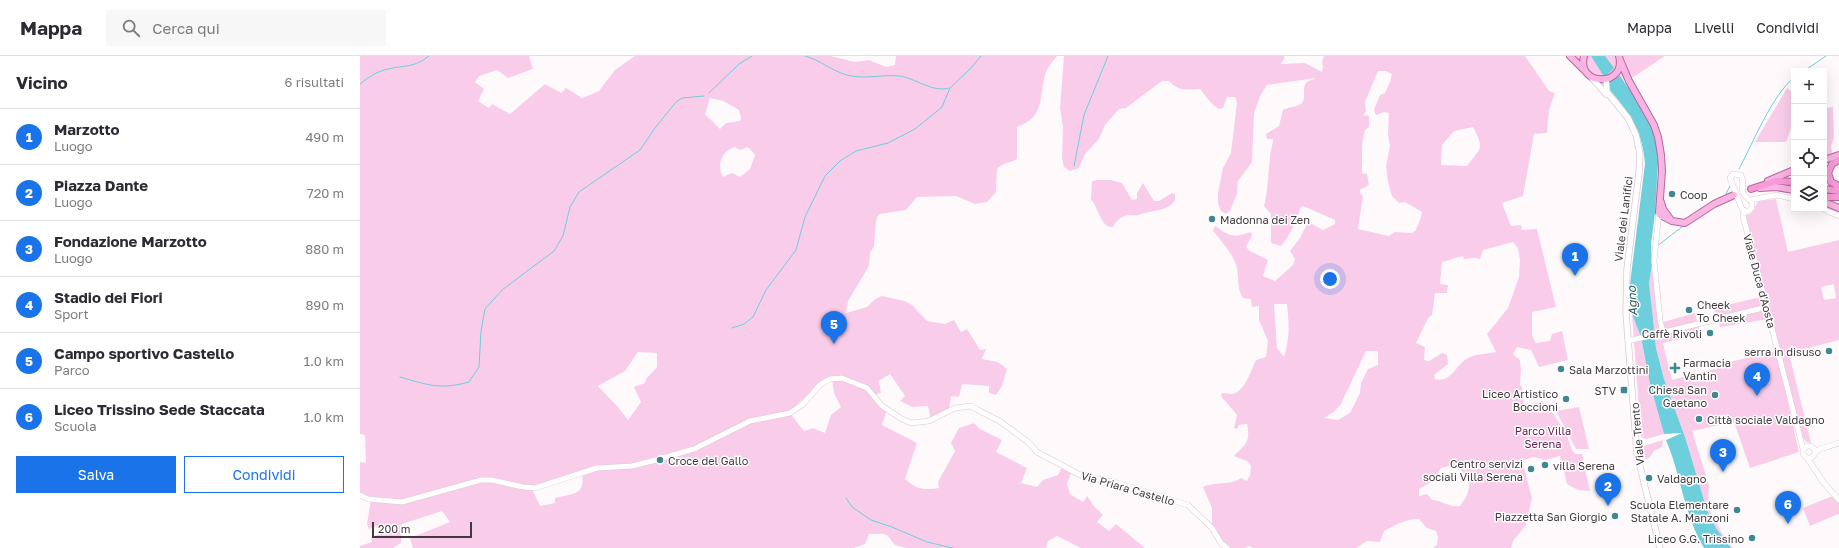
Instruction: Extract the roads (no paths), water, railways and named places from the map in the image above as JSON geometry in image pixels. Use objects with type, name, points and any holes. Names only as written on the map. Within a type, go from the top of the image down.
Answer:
[{"type":"highway","points":[[1839,160],[1832,164],[1828,173],[1831,182],[1839,186]]},
{"type":"highway","points":[[1748,190],[1776,181],[1791,182]]},
{"type":"highway","points":[[1827,189],[1839,190]]},
{"type":"highway","points":[[1827,197],[1839,197]]},
{"type":"main road","points":[[1570,56],[1591,77],[1596,79],[1606,79],[1617,70],[1619,58]]},
{"type":"main road","points":[[1584,56],[1583,66],[1586,72]]},
{"type":"main road","points":[[1619,58],[1629,81],[1654,125],[1658,137],[1661,155],[1659,212],[1662,217],[1682,223],[1688,222],[1714,204],[1734,195]]},
{"type":"main road","points":[[1617,70],[1629,81]]},
{"type":"main road","name":"Viale dei Lanifici","points":[[1591,77],[1618,105]]},
{"type":"main road","name":"Viale dei Lanifici","points":[[1606,79],[1607,92],[1628,118],[1636,135],[1640,154],[1626,283],[1628,341]]},
{"type":"main road","points":[[1827,159],[1839,155]]},
{"type":"main road","points":[[1748,190],[1791,171]]},
{"type":"main road","points":[[1748,190],[1776,186],[1791,189]]},
{"type":"main road","points":[[1660,196],[1663,209],[1669,220]]},
{"type":"main road","points":[[1827,203],[1839,208]]},
{"type":"main road","name":"Viale Trento","points":[[1628,341],[1637,454],[1660,548]]},
{"type":"street","name":"Viale Duca d'Aosta","points":[[1750,200],[1743,194],[1743,179],[1741,175],[1733,174],[1730,178],[1732,186],[1744,211],[1743,216],[1746,229],[1804,446],[1803,454],[1814,453]]},
{"type":"street","points":[[1744,211],[1748,212],[1752,208],[1753,204],[1750,200],[1777,195],[1791,198]]},
{"type":"street","points":[[1827,211],[1839,216]]},
{"type":"street","points":[[1659,212],[1655,247],[1657,294],[1663,332]]},
{"type":"street","points":[[1658,226],[1669,220]]},
{"type":"street","points":[[1628,341],[1767,307]]},
{"type":"street","name":"Via Priara Castello","points":[[360,495],[368,499],[402,502],[481,480],[492,480],[523,487],[535,488],[597,468],[632,466],[694,449],[750,421],[790,413],[802,404],[820,384],[830,379],[842,378],[866,388],[882,406],[911,423],[929,421],[955,408],[971,406],[1001,422],[1028,442],[1037,452],[1082,476],[1114,482],[1188,505],[1212,528],[1221,543],[1227,548]]},
{"type":"street","points":[[1814,453],[1839,443]]},
{"type":"street","points":[[1804,446],[1814,453]]},
{"type":"street","points":[[1814,453],[1812,465],[1824,483],[1839,500]]},
{"type":"water","points":[[1591,56],[1605,56],[1614,68],[1607,75],[1603,75]]},
{"type":"water","name":"Agno","points":[[1620,76],[1645,111],[1652,126],[1656,140],[1658,163],[1655,213],[1651,244],[1652,265],[1649,283],[1656,348],[1664,379],[1686,440],[1707,510],[1716,528],[1731,548],[1704,548],[1697,535],[1687,509],[1666,440],[1682,433],[1664,434],[1650,384],[1641,337],[1632,314],[1629,292],[1645,164],[1641,142],[1634,124],[1623,106],[1609,89],[1609,82]]},
{"type":"waterway","points":[[360,84],[380,71],[419,63],[429,56]]},
{"type":"waterway","points":[[709,93],[739,64],[752,56]]},
{"type":"waterway","points":[[805,56],[847,75],[860,77],[899,76],[936,89],[949,88]]},
{"type":"waterway","points":[[732,328],[744,324],[753,317],[766,290],[796,250],[805,217],[825,176],[840,161],[856,151],[888,143],[915,129],[942,107],[950,88],[981,56]]},
{"type":"waterway","points":[[1074,166],[1084,115],[1108,56]]},
{"type":"waterway","points":[[1808,68],[1826,56]]},
{"type":"waterway","points":[[1739,169],[1778,95],[1791,81]]},
{"type":"waterway","points":[[400,377],[434,386],[450,386],[469,382],[479,367],[481,331],[485,309],[502,290],[554,251],[563,236],[570,207],[579,192],[640,150],[676,102],[682,98],[704,96]]},
{"type":"waterway","points":[[1726,194],[1730,186]]},
{"type":"waterway","points":[[1657,246],[1682,227]]},
{"type":"waterway","points":[[846,498],[852,507],[871,520],[927,542],[953,548]]},
{"type":"place","name":"Coop","points":[[1672,194]]},
{"type":"place","name":"Madonna dei Zen","points":[[1212,219]]},
{"type":"place","name":"Marzotto","points":[[1575,276]]},
{"type":"place","name":"Cheek To Cheek","points":[[1689,310]]},
{"type":"place","name":"Caffè Rivoli","points":[[1710,333]]},
{"type":"place","name":"Campo sportivo Castello","points":[[834,344]]},
{"type":"place","name":"serra in disuso","points":[[1829,351]]},
{"type":"place","name":"Farmacia Vantin","points":[[1675,368]]},
{"type":"place","name":"Sala Marzottini","points":[[1561,369]]},
{"type":"place","name":"STV","points":[[1624,390]]},
{"type":"place","name":"Chiesa San Gaetano","points":[[1715,395]]},
{"type":"place","name":"Stadio dei Fiori","points":[[1757,396]]},
{"type":"place","name":"Liceo Artistico Boccioni","points":[[1566,399]]},
{"type":"place","name":"Città sociale Valdagno","points":[[1699,419]]},
{"type":"place","name":"Croce del Gallo","points":[[660,460]]},
{"type":"place","name":"villa Serena","points":[[1545,465]]},
{"type":"place","name":"Centro servizi sociali Villa Serena","points":[[1531,469]]},
{"type":"place","name":"Fondazione Marzotto","points":[[1723,472]]},
{"type":"place","name":"Valdagno","points":[[1649,478]]},
{"type":"place","name":"Piazza Dante","points":[[1608,506]]},
{"type":"place","name":"Scuola Elementare Statale A. Manzoni","points":[[1737,510]]},
{"type":"place","name":"Piazzetta San Giorgio","points":[[1615,516]]},
{"type":"place","name":"Liceo Trissino Sede Staccata","points":[[1788,524]]},
{"type":"place","name":"Liceo G.G. Trissino","points":[[1752,538]]},
{"type":"park label","name":"Parco Villa Serena","points":[[1543,436]]}]
